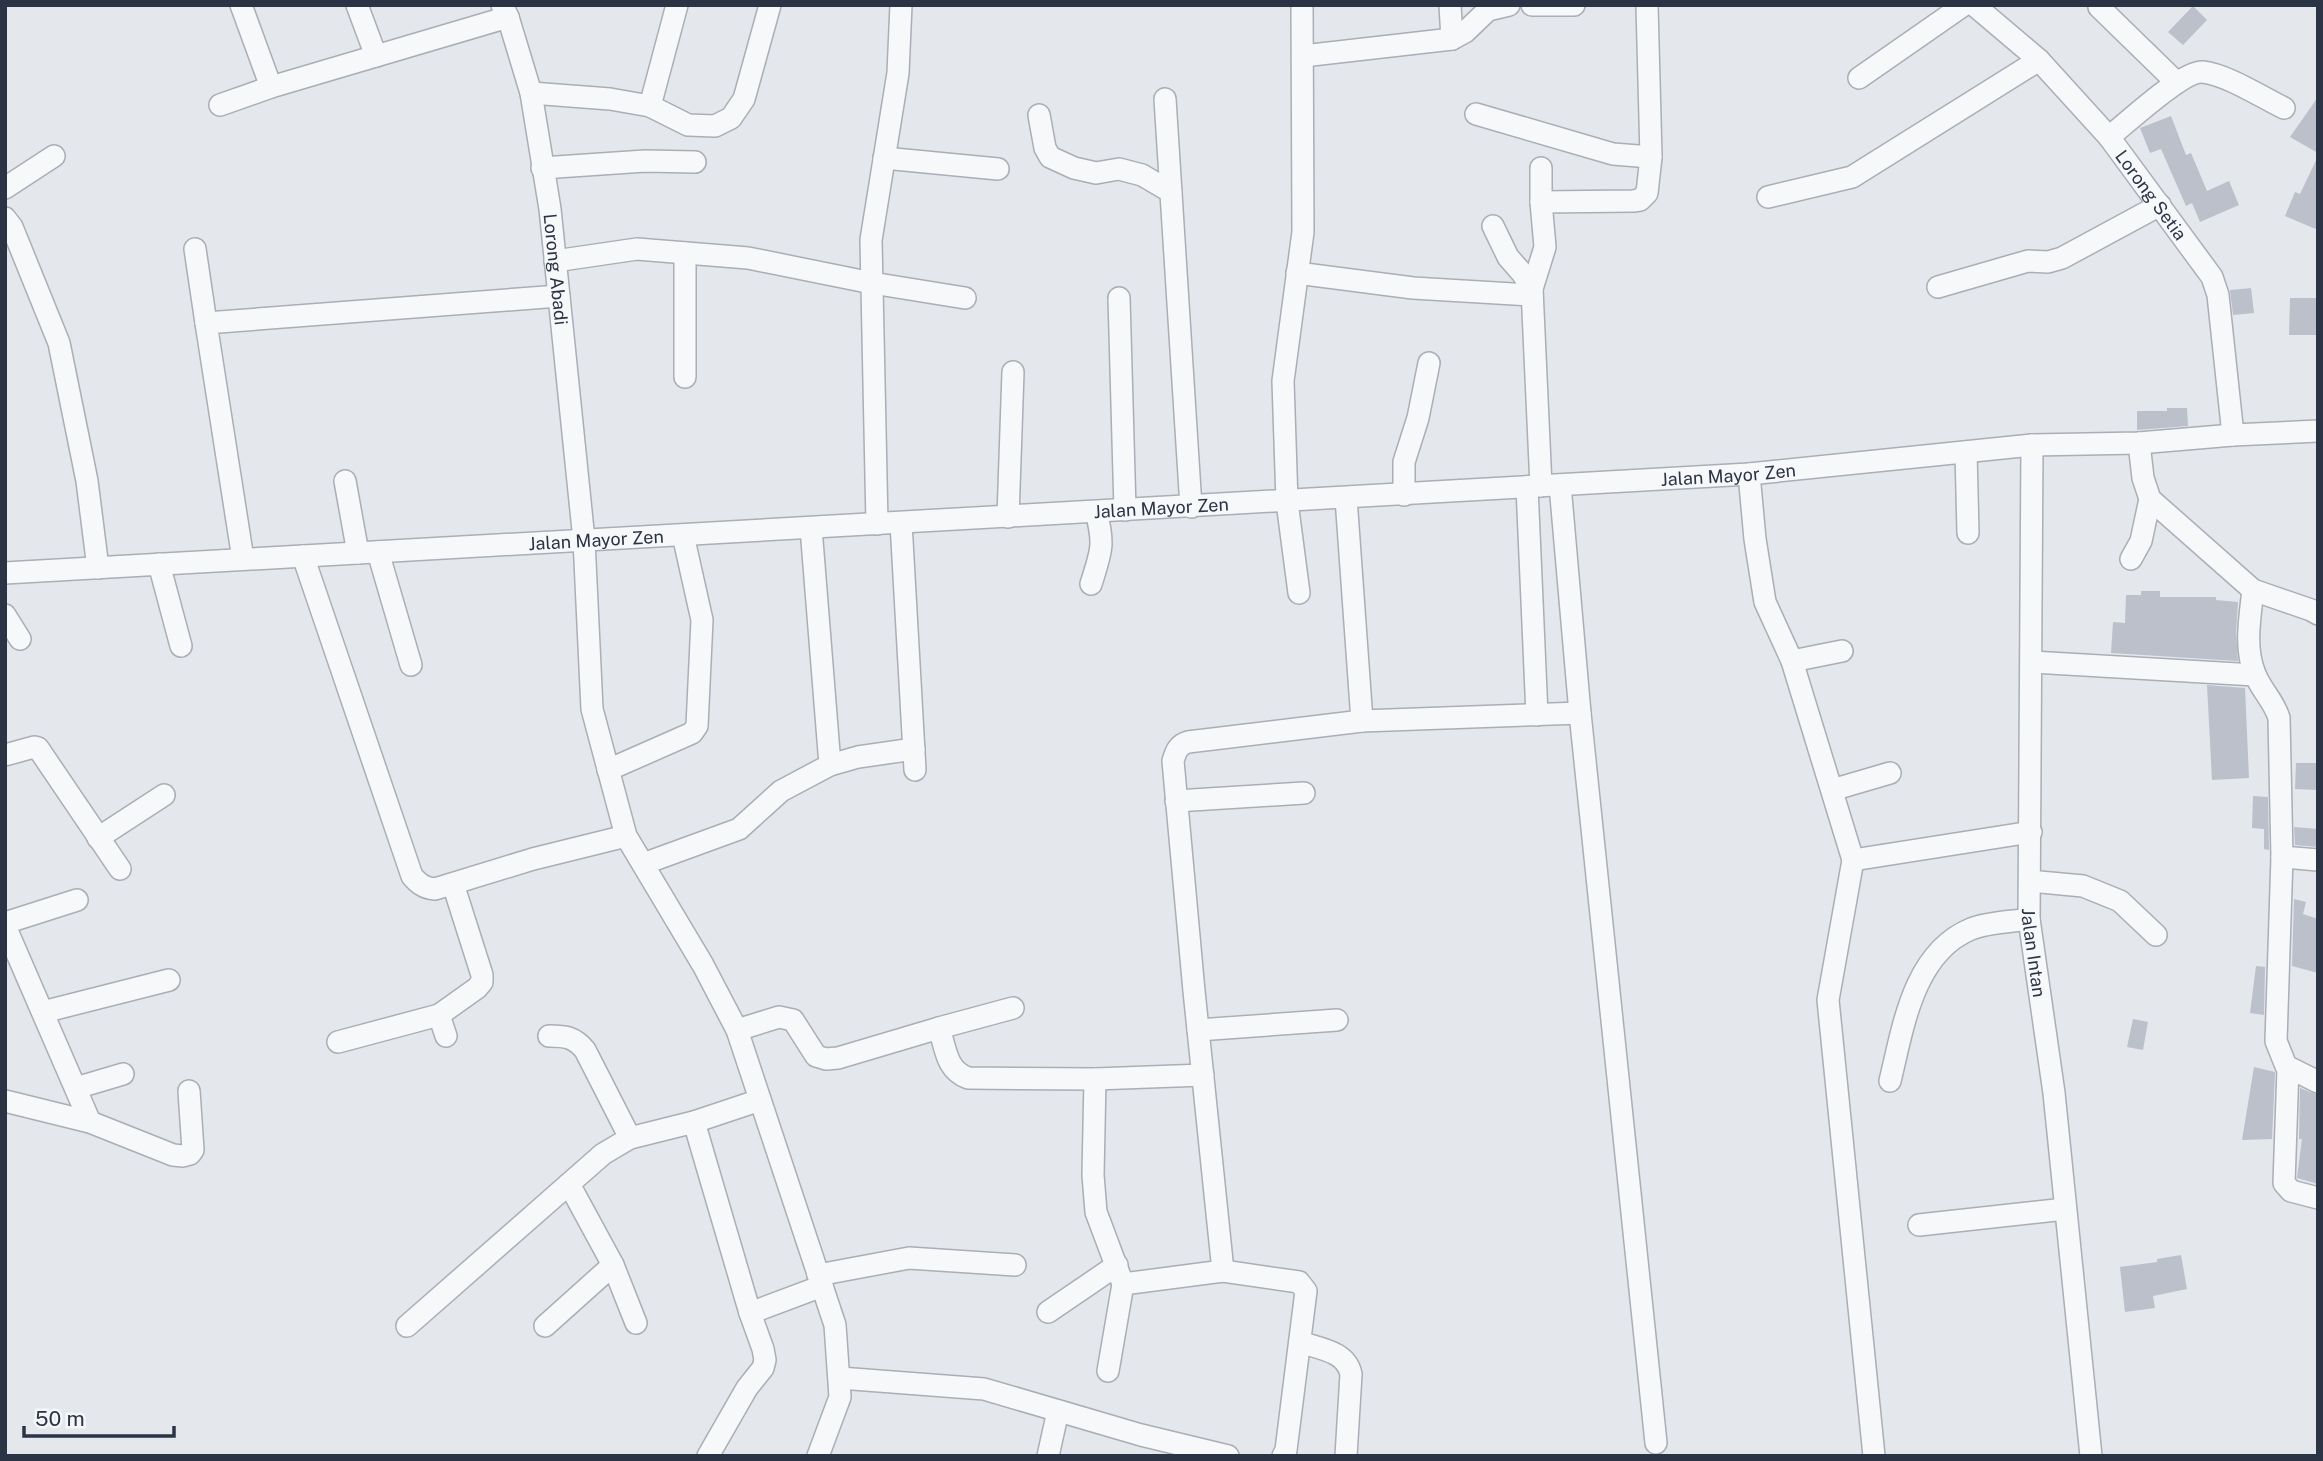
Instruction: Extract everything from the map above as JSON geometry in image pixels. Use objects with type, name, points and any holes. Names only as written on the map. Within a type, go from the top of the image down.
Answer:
[{"type":"street","points":[[241,5],[271,87]]},
{"type":"street","points":[[357,5],[376,56]]},
{"type":"street","points":[[650,106],[677,5]]},
{"type":"street","points":[[531,93],[610,99],[650,106],[688,125],[715,126],[732,118],[744,99],[770,5]]},
{"type":"street","points":[[877,524],[871,240],[898,73],[901,5]]},
{"type":"street","points":[[1299,593],[1287,502],[1283,381],[1303,232],[1302,5]]},
{"type":"street","points":[[1450,5],[1452,39]]},
{"type":"street","points":[[1303,56],[1452,39],[1465,32],[1488,10],[1509,5]]},
{"type":"street","points":[[1532,5],[1574,5]]},
{"type":"street","points":[[1541,202],[1640,200],[1647,193],[1651,156],[1647,5]]},
{"type":"street","points":[[1859,78],[1964,5]]},
{"type":"street","name":"Lorong Setia","points":[[1975,5],[2039,60],[2109,137],[2212,276],[2218,295],[2234,435]]},
{"type":"street","points":[[2099,7],[2176,82]]},
{"type":"street","points":[[220,106],[271,87],[376,56],[508,9]]},
{"type":"street","name":"Lorong Abadi","points":[[508,9],[531,93],[550,209],[584,540],[592,709],[626,836],[704,965],[737,1030],[835,1325],[840,1397],[823,1454]]},
{"type":"street","points":[[1768,197],[1852,177],[2039,60]]},
{"type":"street","points":[[2109,137],[2176,82],[2200,71],[2216,75],[2284,108]]},
{"type":"street","points":[[1165,99],[1191,507]]},
{"type":"street","points":[[1476,114],[1613,154],[1651,156]]},
{"type":"street","points":[[1039,115],[1045,148],[1050,157],[1074,168],[1096,173],[1119,169],[1142,175],[1171,192]]},
{"type":"street","points":[[5,188],[54,156]]},
{"type":"street","points":[[884,158],[998,169]]},
{"type":"street","points":[[542,169],[645,161],[695,162]]},
{"type":"street","points":[[1537,715],[1543,486],[1532,292],[1545,247],[1541,168]]},
{"type":"street","points":[[1938,288],[2028,261],[2048,262],[2062,258],[2160,205]]},
{"type":"street","points":[[5,218],[12,227],[59,342],[87,481],[98,568]]},
{"type":"street","points":[[1493,226],[1508,257],[1522,273],[1532,292]]},
{"type":"street","points":[[195,249],[243,559]]},
{"type":"street","points":[[555,261],[637,249],[748,258],[872,283],[965,298]]},
{"type":"street","points":[[685,253],[685,377]]},
{"type":"street","points":[[1297,273],[1413,288],[1532,292]]},
{"type":"street","points":[[206,323],[559,296]]},
{"type":"street","points":[[1119,298],[1125,510]]},
{"type":"street","points":[[1404,495],[1404,462],[1418,418],[1429,363]]},
{"type":"street","points":[[1008,517],[1013,372]]},
{"type":"street","name":"Jalan Mayor Zen","points":[[5,573],[1749,474],[2032,445],[2139,443],[2318,431]]},
{"type":"street","points":[[2139,443],[2143,478],[2150,499],[2253,590],[2318,614]]},
{"type":"street","name":"Jalan Intan","points":[[2032,445],[2029,919],[2054,1094],[2091,1456]]},
{"type":"street","points":[[1966,452],[1968,533]]},
{"type":"street","points":[[1749,474],[1755,540],[1765,602],[1793,661],[1853,860],[1828,1000],[1874,1456]]},
{"type":"street","points":[[345,481],[368,553],[411,666]]},
{"type":"street","points":[[1543,486],[1580,713],[1656,1443]]},
{"type":"street","points":[[1346,498],[1362,722]]},
{"type":"street","points":[[2132,559],[2141,541],[2150,499]]},
{"type":"street","points":[[1091,584],[1102,551],[1103,537],[1096,512]]},
{"type":"street","points":[[643,864],[739,829],[781,791],[830,765],[858,757],[915,759],[901,523]]},
{"type":"street","points":[[811,528],[830,765]]},
{"type":"street","points":[[608,770],[692,733],[697,726],[702,620],[683,535]]},
{"type":"street","points":[[303,556],[412,876],[426,888],[435,889],[533,859],[626,836]]},
{"type":"street","points":[[159,564],[181,646]]},
{"type":"street","points":[[2253,590],[2248,634],[2255,675],[2276,707],[2279,718],[2282,857],[2276,1041],[2288,1068],[2284,1183],[2291,1191],[2318,1198]]},
{"type":"street","points":[[5,615],[20,639]]},
{"type":"street","points":[[1793,661],[1842,651]]},
{"type":"street","points":[[2032,662],[2255,675]]},
{"type":"street","points":[[1223,1271],[1176,801],[1173,761],[1181,744],[1362,722],[1580,713]]},
{"type":"street","points":[[5,755],[38,748],[120,869]]},
{"type":"street","points":[[1832,790],[1891,773]]},
{"type":"street","points":[[1176,801],[1304,793]]},
{"type":"street","points":[[98,838],[164,795]]},
{"type":"street","points":[[1853,860],[2031,832]]},
{"type":"street","points":[[2282,857],[2318,860]]},
{"type":"street","points":[[2030,881],[2083,886],[2120,901],[2156,935]]},
{"type":"street","points":[[338,1042],[439,1015],[482,982],[453,884]]},
{"type":"street","points":[[77,900],[5,925],[90,1122]]},
{"type":"street","points":[[1891,1081],[1919,978],[1945,944],[1972,929],[2029,919]]},
{"type":"street","points":[[43,1012],[169,980]]},
{"type":"street","points":[[737,1030],[779,1017],[793,1020],[816,1056],[826,1059],[838,1058],[1013,1008]]},
{"type":"street","points":[[439,1015],[446,1036]]},
{"type":"street","points":[[1198,1030],[1337,1020]]},
{"type":"street","points":[[939,1028],[951,1066],[957,1074],[968,1078],[1095,1079],[1203,1075]]},
{"type":"street","points":[[549,1036],[568,1036],[577,1040],[585,1050],[630,1138]]},
{"type":"street","points":[[2288,1068],[2318,1082]]},
{"type":"street","points":[[76,1088],[123,1074]]},
{"type":"street","points":[[1095,1079],[1093,1175],[1096,1212],[1120,1275],[1108,1371]]},
{"type":"street","points":[[5,1101],[90,1122],[183,1156],[193,1150],[189,1091]]},
{"type":"street","points":[[407,1326],[603,1154],[630,1138],[694,1122],[760,1100]]},
{"type":"street","points":[[694,1122],[765,1360],[763,1368],[747,1388],[708,1456]]},
{"type":"street","points":[[569,1184],[613,1265],[636,1323]]},
{"type":"street","points":[[1919,1225],[2066,1209]]},
{"type":"street","points":[[750,1313],[820,1280],[909,1258],[1015,1265]]},
{"type":"street","points":[[545,1326],[613,1265]]},
{"type":"street","points":[[1048,1312],[1120,1275],[1223,1271],[1303,1284],[1306,1292],[1286,1450],[1283,1456]]},
{"type":"street","points":[[1300,1342],[1343,1357],[1349,1364],[1351,1374],[1346,1456]]},
{"type":"street","points":[[840,1378],[984,1389],[1058,1411],[1139,1446],[1228,1456]]},
{"type":"street","points":[[1048,1456],[1058,1411]]},
{"type":"building","points":[[2193,6],[2207,20],[2183,45],[2168,32]]},
{"type":"building","points":[[2318,97],[2318,153],[2290,137]]},
{"type":"building","points":[[2171,116],[2186,155],[2191,153],[2207,191],[2229,181],[2239,205],[2200,222],[2192,203],[2186,206],[2161,149],[2150,153],[2140,128]]},
{"type":"building","points":[[2318,156],[2318,230],[2285,216],[2295,192],[2300,194]]},
{"type":"building","points":[[2251,288],[2254,313],[2233,315],[2230,290]]},
{"type":"building","points":[[2290,298],[2318,298],[2318,335],[2289,335]]},
{"type":"building","points":[[2167,408],[2187,408],[2188,426],[2137,430],[2137,411],[2167,411]]},
{"type":"building","points":[[2141,591],[2160,591],[2160,597],[2216,597],[2216,600],[2238,602],[2238,661],[2111,653],[2113,622],[2125,623],[2126,595],[2141,595]]},
{"type":"building","points":[[2207,685],[2245,688],[2249,778],[2212,780]]},
{"type":"building","points":[[2296,763],[2318,763],[2318,790],[2295,789]]},
{"type":"building","points":[[2253,796],[2268,797],[2269,850],[2264,849],[2264,829],[2252,828]]},
{"type":"building","points":[[2294,827],[2318,829],[2318,847],[2295,845]]},
{"type":"building","points":[[2294,899],[2306,902],[2303,914],[2318,919],[2318,973],[2292,966]]},
{"type":"building","points":[[2256,966],[2265,967],[2264,1015],[2250,1013]]},
{"type":"building","points":[[2133,1019],[2148,1022],[2143,1050],[2127,1047]]},
{"type":"building","points":[[2254,1067],[2275,1072],[2272,1139],[2242,1140]]},
{"type":"building","points":[[2300,1088],[2318,1095],[2318,1184],[2297,1178],[2302,1139],[2299,1139]]},
{"type":"building","points":[[2181,1255],[2187,1289],[2153,1296],[2155,1308],[2125,1312],[2120,1267],[2157,1262],[2157,1259]]}]
